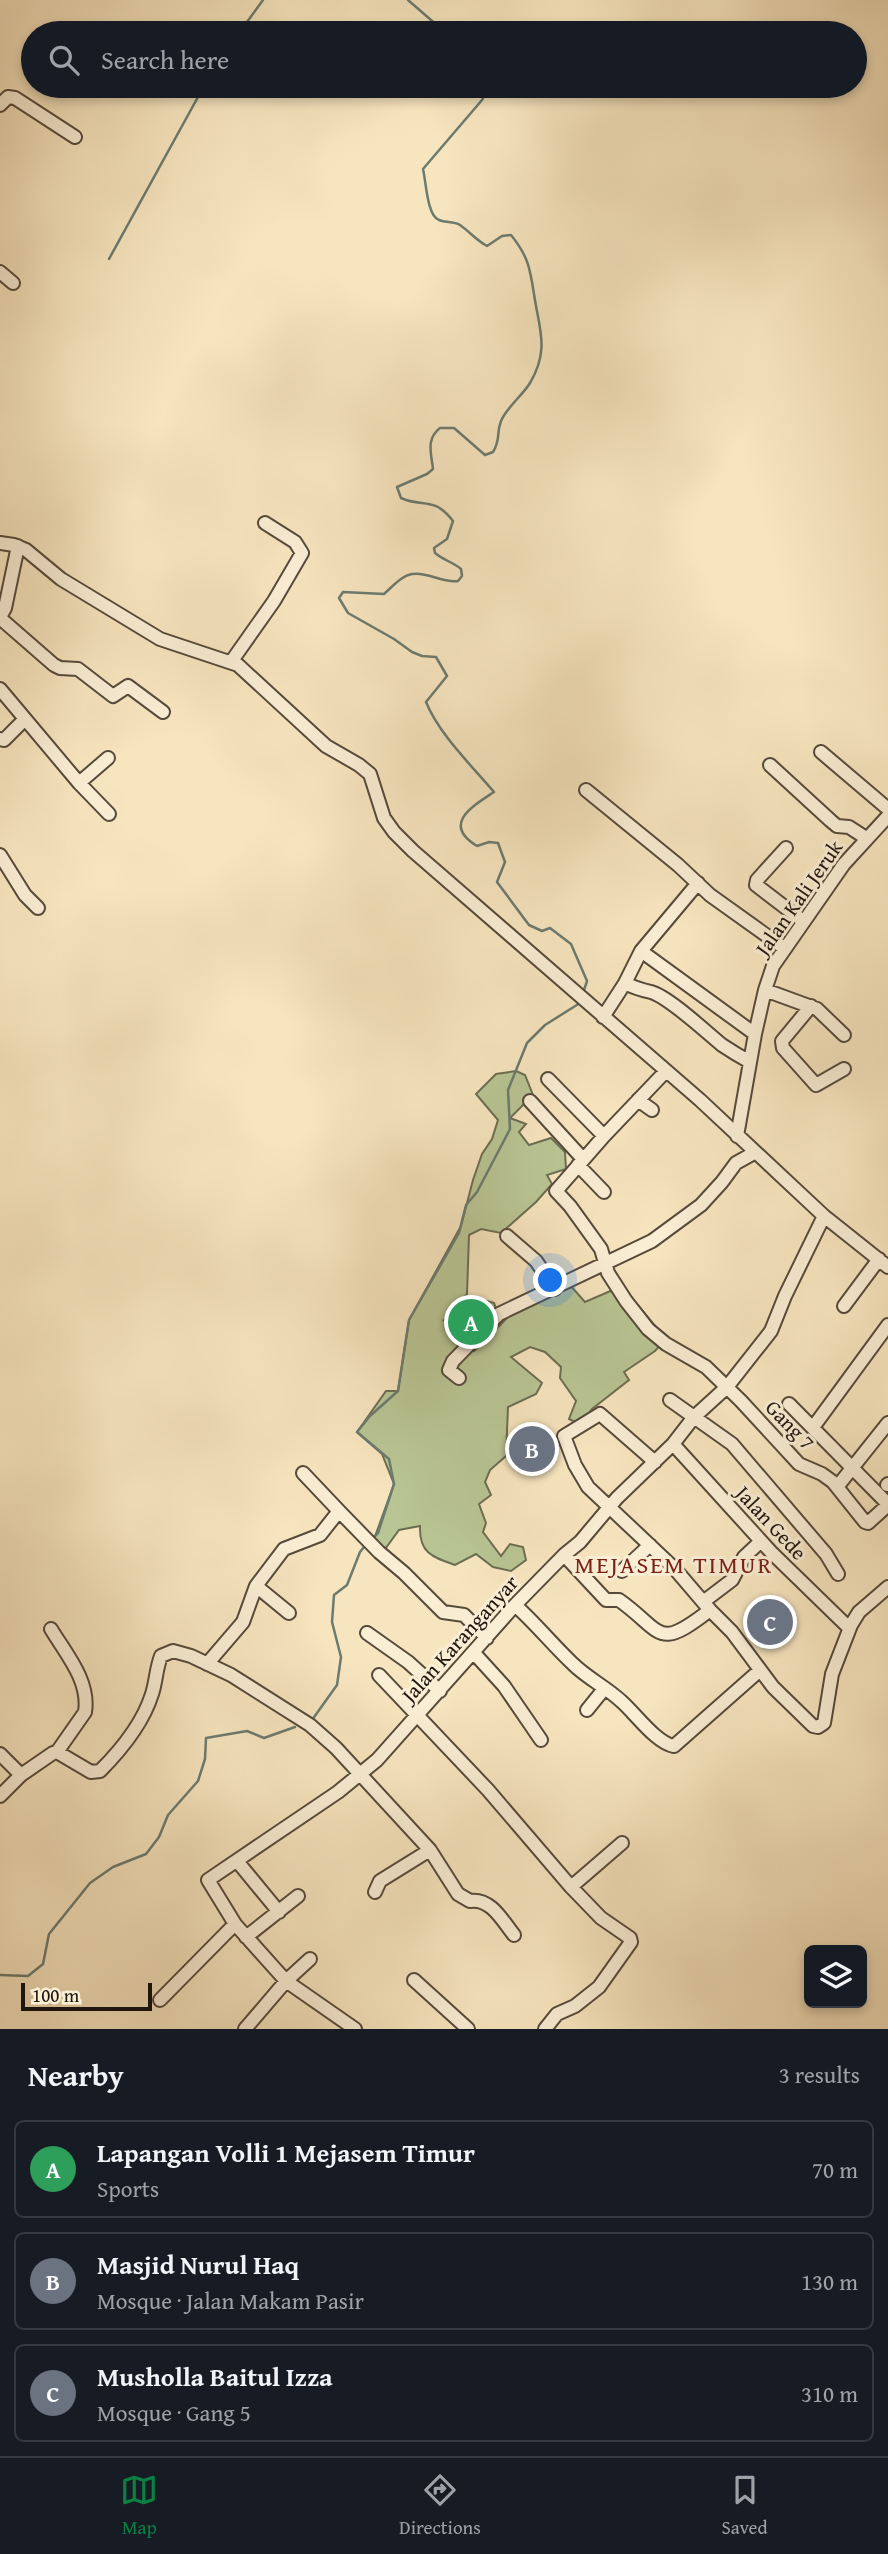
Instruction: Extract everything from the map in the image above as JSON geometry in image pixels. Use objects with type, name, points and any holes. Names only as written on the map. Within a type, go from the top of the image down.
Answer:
[{"type":"street","points":[[0,105],[8,97],[15,98],[75,137]]},
{"type":"street","points":[[0,272],[13,283]]},
{"type":"street","points":[[232,662],[301,557],[295,542],[265,523]]},
{"type":"street","points":[[0,543],[16,545],[61,579],[116,610],[154,636],[232,662],[326,746],[365,770],[372,780],[382,813],[394,832],[666,1071],[824,1216],[883,1263],[844,1306]]},
{"type":"street","points":[[16,545],[5,608],[0,618],[54,665],[78,669],[113,696],[128,686],[163,712]]},
{"type":"street","points":[[0,689],[24,720],[108,814]]},
{"type":"street","points":[[0,739],[4,740],[24,720]]},
{"type":"street","points":[[821,752],[888,809]]},
{"type":"street","points":[[79,783],[108,758]]},
{"type":"street","points":[[770,765],[837,826],[849,827],[866,838]]},
{"type":"street","points":[[586,790],[698,883],[784,948]]},
{"type":"street","name":"Jalan Kali Jeruk","points":[[747,1146],[750,1062],[765,990],[773,966],[844,864],[888,816]]},
{"type":"street","points":[[786,848],[757,880],[757,885],[803,921]]},
{"type":"street","points":[[0,855],[25,895],[38,908]]},
{"type":"street","points":[[603,1017],[625,983],[641,951],[698,883]]},
{"type":"street","points":[[641,951],[755,1034]]},
{"type":"street","points":[[625,983],[645,993],[650,992],[750,1062]]},
{"type":"street","points":[[765,990],[811,1006],[826,1016],[844,1035]]},
{"type":"street","points":[[811,1006],[782,1041],[783,1048],[816,1085],[844,1069]]},
{"type":"street","points":[[580,1162],[666,1071]]},
{"type":"street","points":[[548,1079],[604,1136]]},
{"type":"street","points":[[638,1100],[652,1110]]},
{"type":"street","points":[[530,1101],[604,1192]]},
{"type":"street","points":[[459,1378],[449,1370],[453,1361],[498,1315],[640,1248],[662,1234],[701,1205],[722,1182],[747,1146]]},
{"type":"street","name":"Gang 7","points":[[580,1162],[556,1191],[601,1249],[608,1273],[649,1329],[666,1343],[706,1367],[799,1464],[822,1474],[837,1487],[866,1523],[888,1504]]},
{"type":"street","name":"Jalan Karanganyar","points":[[355,2029],[286,1981],[235,1924],[208,1881],[360,1775],[385,1752],[515,1605],[580,1542],[609,1508],[673,1444],[694,1418],[727,1387],[771,1331],[824,1216]]},
{"type":"street","points":[[507,1236],[536,1261],[555,1289]]},
{"type":"street","points":[[817,1423],[888,1325]]},
{"type":"street","points":[[670,1400],[732,1444],[826,1554],[838,1574]]},
{"type":"street","points":[[789,1404],[817,1423],[852,1469],[888,1504]]},
{"type":"street","points":[[655,1462],[600,1414],[564,1435],[575,1465],[588,1487],[675,1569],[732,1632],[759,1671],[809,1723],[818,1727],[824,1723],[832,1674],[848,1625],[888,1587]]},
{"type":"street","points":[[837,1487],[888,1423]]},
{"type":"street","name":"Jalan Gede","points":[[673,1444],[761,1541],[848,1625]]},
{"type":"street","points":[[303,1473],[379,1552],[446,1614],[464,1615],[488,1638]]},
{"type":"street","points":[[207,1664],[243,1622],[256,1586],[284,1549],[320,1535],[339,1511]]},
{"type":"street","points":[[564,1555],[606,1600],[619,1600],[655,1631],[677,1633],[732,1580],[744,1557],[761,1541]]},
{"type":"street","points":[[622,1571],[650,1545]]},
{"type":"street","points":[[256,1586],[289,1613]]},
{"type":"street","points":[[515,1605],[574,1665],[618,1699],[667,1745],[674,1746],[759,1671]]},
{"type":"street","points":[[0,1796],[21,1775],[46,1756],[57,1752],[85,1712],[83,1682],[51,1629]]},
{"type":"street","points":[[367,1633],[408,1662],[440,1691]]},
{"type":"street","points":[[57,1752],[91,1772],[99,1772],[125,1744],[144,1712],[152,1694],[161,1657],[177,1651],[231,1675],[310,1725],[430,1850],[458,1894],[470,1901],[479,1900],[487,1904],[514,1935]]},
{"type":"street","points":[[474,1653],[504,1686],[541,1740]]},
{"type":"street","points":[[379,1675],[488,1790],[570,1887],[601,1918],[627,1935],[631,1942],[598,1987],[575,2006],[557,2014],[545,2029]]},
{"type":"street","points":[[587,1710],[604,1689]]},
{"type":"street","points":[[0,1754],[21,1775]]},
{"type":"street","points":[[570,1887],[622,1843]]},
{"type":"street","points":[[375,1892],[380,1881],[430,1850]]},
{"type":"street","points":[[237,1861],[279,1912]]},
{"type":"street","points":[[246,1937],[298,1896]]},
{"type":"street","points":[[160,2000],[235,1924]]},
{"type":"street","points":[[245,2029],[286,1981],[310,1959]]},
{"type":"street","points":[[414,1980],[468,2029]]},
{"type":"green space","points":[[516,1071],[525,1075],[533,1095],[510,1118],[526,1124],[519,1132],[529,1145],[551,1138],[565,1152],[566,1169],[547,1175],[552,1184],[501,1233],[481,1229],[469,1235],[467,1294],[443,1321],[473,1302],[494,1303],[500,1319],[462,1347],[474,1351],[513,1312],[570,1285],[585,1302],[622,1286],[666,1339],[655,1351],[624,1372],[629,1380],[592,1409],[581,1425],[569,1419],[576,1401],[560,1378],[561,1367],[545,1352],[530,1347],[511,1357],[542,1383],[536,1394],[508,1407],[506,1456],[490,1470],[485,1482],[491,1495],[479,1504],[486,1523],[483,1532],[501,1556],[510,1544],[523,1547],[526,1560],[511,1571],[493,1567],[476,1554],[455,1565],[440,1559],[428,1553],[422,1542],[420,1526],[399,1530],[383,1552],[373,1542],[394,1484],[382,1454],[357,1432],[386,1391],[398,1391],[409,1320],[461,1226],[482,1154],[492,1139],[498,1120],[476,1094],[496,1074]]},
{"type":"waterway","points":[[248,21],[263,0]]},
{"type":"waterway","points":[[408,0],[432,21]]},
{"type":"waterway","points":[[109,259],[197,98]]},
{"type":"waterway","points":[[483,98],[423,169],[428,197],[435,217],[460,225],[487,246],[502,236],[511,235],[517,242],[525,256],[531,277],[540,329],[540,360],[530,383],[501,421],[493,452],[485,455],[454,428],[440,428],[431,441],[433,469],[397,487],[401,498],[434,505],[453,521],[447,539],[434,548],[435,553],[461,569],[462,576],[458,581],[412,574],[400,579],[384,594],[343,592],[339,598],[348,613],[412,652],[436,657],[447,676],[426,702],[447,737],[494,792],[464,816],[462,830],[477,846],[489,842],[498,843],[505,862],[497,882],[529,925],[542,931],[550,928],[571,944],[587,981],[583,993]]},
{"type":"waterway","points":[[374,1537],[378,1533],[394,1484],[389,1459],[357,1432],[370,1416],[398,1391],[409,1320],[459,1233],[466,1205],[477,1192],[510,1129],[508,1090],[527,1043],[545,1025],[580,1003]]},
{"type":"waterway","points":[[312,1720],[337,1685],[341,1657],[332,1622],[334,1595],[347,1585],[364,1547]]},
{"type":"waterway","points":[[0,1975],[28,1976],[43,1964],[49,1934],[90,1883],[113,1867],[146,1854],[159,1837],[168,1815],[198,1781],[205,1759],[206,1738],[247,1731],[264,1738],[295,1727]]},
{"type":"place","name":"Lapangan Volli 1 Mejasem Timur","points":[[471,1322]]},
{"type":"place","name":"Masjid Nurul Haq","points":[[532,1449]]},
{"type":"place","name":"Musholla Baitul Izza","points":[[770,1622]]},
{"type":"district","name":"MEJASEM TIMUR","points":[[674,1565]]}]
